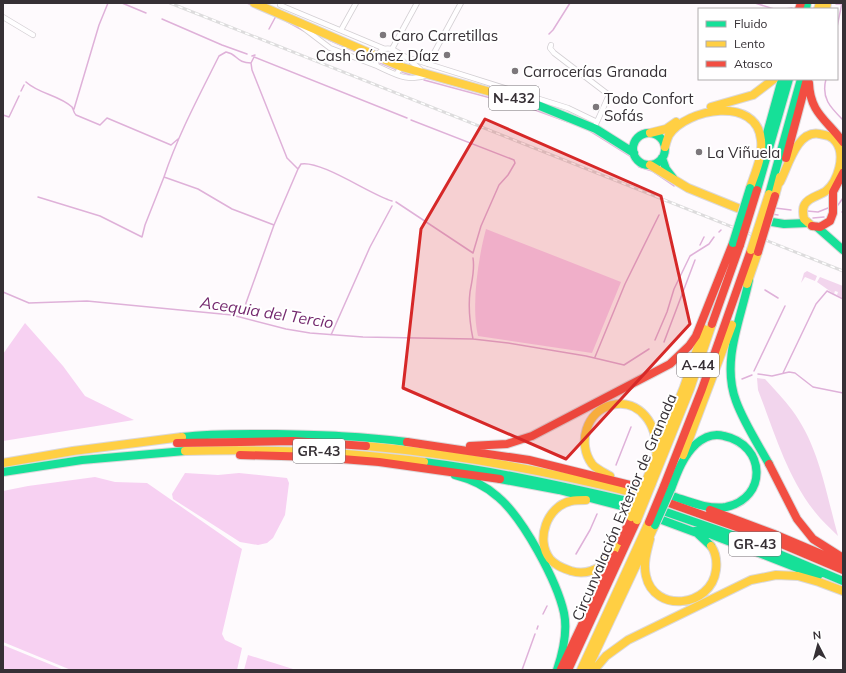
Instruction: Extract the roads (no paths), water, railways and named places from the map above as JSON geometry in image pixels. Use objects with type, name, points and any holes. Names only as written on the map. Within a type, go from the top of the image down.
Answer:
[{"type":"highway","name":"N-432","points":[[256,3],[285,12],[292,19],[376,56],[403,62],[429,75],[535,104],[596,125],[613,140],[634,153],[640,162],[650,165],[708,197],[740,209]]},
{"type":"highway","points":[[613,140],[625,142],[637,140],[644,134],[666,129],[695,112],[752,97],[773,80]]},
{"type":"highway","points":[[758,162],[782,80]]},
{"type":"highway","name":"Circunvalación Exterior de Granada","points":[[568,670],[634,518],[652,491],[690,389],[789,80]]},
{"type":"highway","name":"Circunvalación Exterior de Granada","points":[[581,670],[649,515],[669,494],[702,389],[754,251],[772,195],[801,80]]},
{"type":"highway","points":[[780,182],[809,80]]},
{"type":"highway","points":[[809,80],[810,97],[814,110],[843,143]]},
{"type":"highway","points":[[650,165],[659,162],[662,158],[669,135],[688,121],[712,112],[734,110],[746,115],[757,126],[761,138],[754,189]]},
{"type":"highway","points":[[650,133],[658,136],[665,147]]},
{"type":"highway","points":[[772,195],[780,182],[794,150],[804,138],[816,133],[829,136],[834,139],[841,149],[842,160],[838,173],[830,186],[818,196],[808,200],[803,210],[794,220],[784,224]]},
{"type":"highway","points":[[634,153],[637,140]]},
{"type":"highway","name":"N-432","points":[[662,158],[666,168],[675,180]]},
{"type":"highway","points":[[834,243],[831,230],[834,213],[832,205],[834,188],[843,173]]},
{"type":"highway","points":[[818,196],[827,199],[832,205]]},
{"type":"highway","points":[[803,210],[803,215],[808,223]]},
{"type":"highway","points":[[818,227],[825,226],[832,219]]},
{"type":"highway","points":[[772,222],[784,224],[808,223],[818,227],[843,250]]},
{"type":"highway","points":[[423,443],[482,447],[519,441],[653,374],[680,355],[696,336],[736,244]]},
{"type":"highway","points":[[754,251],[730,356],[730,374],[736,401],[797,519],[813,539],[843,558]]},
{"type":"highway","points":[[651,469],[684,387],[724,275],[725,268]]},
{"type":"highway","points":[[748,280],[669,494],[781,536],[843,564]]},
{"type":"highway","points":[[624,483],[599,471],[594,466],[586,453],[584,438],[587,425],[595,414],[602,409],[618,404],[626,404],[641,411],[647,416],[656,436],[657,444],[651,469],[652,491]]},
{"type":"highway","points":[[3,463],[73,451],[191,436],[246,434],[372,437],[423,443],[528,460],[624,483]]},
{"type":"highway","points":[[679,469],[696,443],[709,436],[718,434],[727,435],[741,441],[747,446],[755,459],[757,466],[755,481],[748,495],[741,501],[726,507],[717,507],[690,502]]},
{"type":"highway","name":"GR-43","points":[[145,443],[286,441],[384,446],[454,454],[507,463],[637,490],[624,483]]},
{"type":"highway","name":"GR-43","points":[[3,473],[58,463],[148,453],[253,450],[307,451],[370,454],[469,466],[538,479],[631,505],[604,501]]},
{"type":"highway","points":[[3,473],[139,456],[200,454],[342,459],[416,466],[481,475],[604,501]]},
{"type":"highway","points":[[416,466],[460,476],[483,486],[502,501],[517,520],[551,578],[561,602],[564,614],[565,636],[557,670]]},
{"type":"highway","name":"GR-43","points":[[669,494],[730,524],[843,570]]},
{"type":"highway","points":[[604,501],[571,501],[557,507],[547,519],[544,526],[543,541],[547,554],[557,565],[564,569],[576,572],[587,572],[601,566],[607,561],[634,518]]},
{"type":"highway","points":[[649,515],[650,539],[644,565],[647,580],[651,587],[664,599],[672,602],[690,601],[699,597],[712,585],[717,570],[715,555],[709,542],[702,536],[674,524]]},
{"type":"highway","name":"GR-43","points":[[674,524],[664,516],[741,538],[843,581]]},
{"type":"highway","points":[[674,524],[683,525],[760,552],[843,588]]},
{"type":"highway","points":[[561,670],[623,537]]},
{"type":"highway","points":[[587,670],[650,539]]},
{"type":"highway","points":[[594,670],[606,656],[628,640],[751,580],[767,576],[796,575],[824,583],[843,591]]},
{"type":"street","points":[[280,3],[285,12],[341,30],[362,41],[385,49],[392,49],[398,54],[403,62]]},
{"type":"street","points":[[341,30],[356,3]]},
{"type":"street","points":[[392,49],[417,3]]},
{"type":"street","points":[[428,64],[461,3]]},
{"type":"street","points":[[3,17],[33,35]]},
{"type":"street","points":[[292,19],[330,48],[410,80],[429,75]]},
{"type":"street","points":[[403,62],[428,64],[568,108],[596,125],[609,95],[554,52],[550,48],[551,45]]},
{"type":"street","points":[[377,66],[375,61],[376,56],[385,49]]},
{"type":"street","points":[[396,74],[403,62]]},
{"type":"waterway","points":[[74,109],[99,25],[108,3]]},
{"type":"waterway","points":[[122,3],[146,13]]},
{"type":"waterway","points":[[247,3],[252,5]]},
{"type":"waterway","points":[[549,34],[570,3]]},
{"type":"waterway","points":[[755,3],[771,8]]},
{"type":"waterway","points":[[838,22],[842,3]]},
{"type":"waterway","points":[[836,4],[843,4]]},
{"type":"waterway","points":[[269,29],[276,16]]},
{"type":"waterway","points":[[162,19],[247,54]]},
{"type":"waterway","points":[[286,21],[304,31]]},
{"type":"waterway","points":[[329,40],[370,58]]},
{"type":"waterway","points":[[244,313],[246,303],[274,225],[232,209],[198,189],[164,177],[182,131],[219,56],[226,52],[230,53],[242,62],[246,63],[251,63],[254,57],[407,118]]},
{"type":"waterway","points":[[378,62],[397,70]]},
{"type":"waterway","points":[[251,63],[252,70],[287,158],[298,169],[274,225]]},
{"type":"waterway","points":[[402,72],[413,76]]},
{"type":"waterway","points":[[424,80],[535,110],[568,122]]},
{"type":"waterway","points":[[826,80],[825,92],[828,102],[843,120]]},
{"type":"waterway","points":[[26,82],[31,86],[67,103],[72,107],[76,115],[100,125],[107,118],[171,145],[178,139]]},
{"type":"waterway","points":[[21,91],[24,85]]},
{"type":"waterway","points":[[3,115],[9,117],[19,96]]},
{"type":"waterway","points":[[396,202],[473,253],[481,226],[499,185],[508,175],[515,163],[514,160],[411,120]]},
{"type":"waterway","points":[[590,131],[630,156],[639,167],[652,171],[674,186]]},
{"type":"waterway","points":[[298,169],[301,164],[310,164],[321,167],[392,201]]},
{"type":"waterway","points":[[38,197],[100,216],[142,237],[145,225],[164,177]]},
{"type":"waterway","points":[[838,205],[843,198]]},
{"type":"waterway","points":[[331,335],[370,247],[392,206]]},
{"type":"waterway","points":[[775,208],[791,210]]},
{"type":"waterway","points":[[807,211],[818,212],[828,208]]},
{"type":"waterway","points":[[772,214],[778,215]]},
{"type":"waterway","points":[[595,357],[625,284],[659,215]]},
{"type":"waterway","points":[[813,218],[824,217]]},
{"type":"waterway","points":[[700,245],[704,237]]},
{"type":"waterway","points":[[655,340],[667,312],[674,289],[690,256],[709,244],[714,237]]},
{"type":"waterway","points":[[473,258],[474,262],[469,304],[473,339]]},
{"type":"waterway","points":[[664,342],[695,260]]},
{"type":"waterway","points":[[765,290],[778,298]]},
{"type":"waterway","points":[[783,373],[816,304],[827,291],[843,299]]},
{"type":"waterway","name":"Acequia del Tercio","points":[[3,292],[29,303],[87,301],[232,315],[286,329],[310,333],[363,337],[473,339],[508,343],[586,356],[624,365],[649,349]]},
{"type":"waterway","points":[[754,371],[785,306]]},
{"type":"waterway","points":[[758,374],[772,376],[789,372],[795,373],[813,387],[843,393]]},
{"type":"waterway","points":[[742,379],[752,375]]},
{"type":"waterway","points":[[616,465],[631,427]]},
{"type":"waterway","points":[[576,554],[590,530],[597,514]]},
{"type":"waterway","points":[[543,614],[547,606]]},
{"type":"waterway","points":[[522,670],[535,634]]},
{"type":"railway","points":[[170,3],[843,271]]},
{"type":"place","name":"Caro Carretillas","points":[[383,35]]},
{"type":"place","name":"Cash Gómez Díaz","points":[[447,55]]},
{"type":"place","name":"Carrocerías Granada","points":[[515,71]]},
{"type":"place","name":"Todo Confort Sofás","points":[[596,107]]},
{"type":"place","name":"La Viñuela","points":[[699,152]]}]
